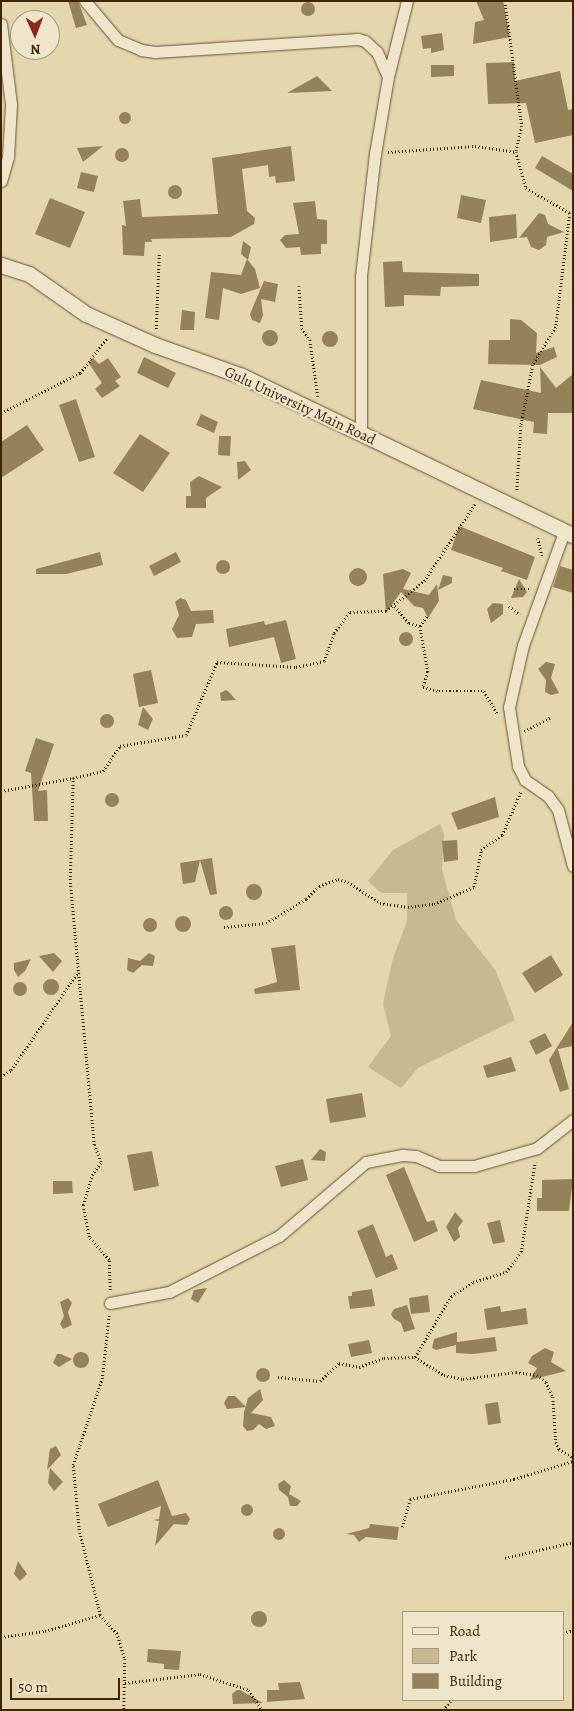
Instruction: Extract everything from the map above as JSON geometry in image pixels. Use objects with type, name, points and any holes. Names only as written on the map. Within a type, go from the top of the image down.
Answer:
[{"type":"street","points":[[85,1],[118,40],[141,50],[155,52],[358,39],[365,41],[377,52],[388,77]]},
{"type":"street","points":[[361,435],[361,276],[375,154],[388,77],[407,1]]},
{"type":"street","points":[[1,24],[11,104],[8,157],[1,181]]},
{"type":"street","name":"Gulu University Main Road","points":[[1,264],[29,274],[86,314],[117,325],[155,345],[242,376],[361,435],[483,492],[515,510],[568,533]]},
{"type":"street","points":[[568,533],[523,645],[509,707],[512,737],[518,766],[525,780],[548,796],[558,810],[573,866]]},
{"type":"street","points":[[110,1303],[169,1292],[279,1236],[366,1162],[403,1155],[416,1156],[440,1166],[466,1166],[538,1148],[573,1120]]},
{"type":"path","points":[[505,1],[522,126],[516,152],[526,188],[570,213],[556,326],[533,365],[521,426],[515,510]]},
{"type":"path","points":[[375,154],[476,146],[516,152]]},
{"type":"path","points":[[155,345],[159,254]]},
{"type":"path","points":[[299,286],[302,328],[310,340],[321,415]]},
{"type":"path","points":[[1,414],[80,374],[117,325]]},
{"type":"path","points":[[1,791],[102,771],[120,746],[186,735],[217,662],[296,667],[324,661],[334,633],[350,612],[386,611],[395,606],[424,580],[483,492]]},
{"type":"path","points":[[395,606],[408,623],[420,626]]},
{"type":"path","points":[[427,616],[420,626],[428,672],[423,687],[439,691],[484,691],[498,714]]},
{"type":"path","points":[[512,737],[550,718]]},
{"type":"path","points":[[73,778],[70,880],[94,1145],[101,1162],[92,1175],[83,1205],[89,1236],[109,1260],[110,1303],[102,1378],[73,1465],[79,1530],[100,1615],[117,1633],[124,1659],[124,1710]]},
{"type":"path","points":[[224,927],[266,923],[306,899],[319,886],[338,879],[348,882],[380,903],[408,907],[434,904],[474,887],[481,850],[502,835],[525,780]]},
{"type":"path","points":[[1,1077],[11,1070],[79,971]]},
{"type":"path","points":[[415,1357],[451,1296],[473,1282],[506,1272],[521,1252],[538,1148]]},
{"type":"path","points":[[278,1377],[320,1381],[339,1364],[360,1367],[384,1358],[415,1357],[444,1375],[463,1379],[516,1372],[537,1375],[546,1382],[552,1397],[556,1442],[560,1449],[573,1456]]},
{"type":"path","points":[[402,1527],[410,1499],[514,1480],[573,1461]]},
{"type":"path","points":[[504,1558],[573,1542]]},
{"type":"path","points":[[1,1637],[45,1631],[100,1615]]},
{"type":"path","points":[[125,1683],[200,1674],[249,1690],[262,1710]]},
{"type":"green space","points":[[440,824],[444,834],[442,869],[456,920],[496,971],[515,1020],[418,1068],[401,1088],[368,1067],[391,1036],[383,1004],[393,958],[407,921],[407,893],[381,893],[368,881],[393,850]]},
{"type":"building","points":[[68,1],[78,1],[87,25],[76,28]]},
{"type":"building","points":[[476,1],[503,1],[510,37],[473,44],[475,22],[484,20]]},
{"type":"building","points":[[305,2],[311,2],[315,9],[311,16],[305,16],[301,12],[301,6]]},
{"type":"building","points":[[442,33],[444,50],[431,53],[431,48],[423,49],[421,36]]},
{"type":"building","points":[[514,62],[515,81],[560,71],[568,110],[573,109],[573,135],[535,143],[526,103],[488,104],[486,63]]},
{"type":"building","points":[[431,65],[454,65],[454,76],[431,77]]},
{"type":"building","points":[[317,76],[332,91],[287,93]]},
{"type":"building","points":[[127,112],[130,113],[130,123],[123,124],[120,123],[119,116],[120,113]]},
{"type":"building","points":[[103,146],[83,162],[77,148]]},
{"type":"building","points":[[291,146],[295,181],[276,183],[275,176],[269,177],[268,165],[242,169],[247,211],[255,218],[254,224],[231,237],[151,239],[152,242],[145,242],[144,256],[123,255],[122,225],[126,226],[123,201],[140,199],[142,217],[218,214],[212,158]]},
{"type":"building","points":[[122,148],[127,150],[129,155],[127,160],[122,162],[117,160],[115,155],[117,150]]},
{"type":"building","points":[[542,156],[573,174],[573,191],[535,168]]},
{"type":"building","points":[[81,172],[98,176],[94,192],[77,188]]},
{"type":"building","points":[[175,185],[180,187],[182,192],[180,197],[175,199],[170,197],[168,192],[170,187]]},
{"type":"building","points":[[461,195],[486,200],[481,223],[457,218]]},
{"type":"building","points":[[50,198],[85,212],[70,248],[35,234]]},
{"type":"building","points":[[315,201],[317,219],[327,220],[327,244],[321,244],[321,254],[301,255],[300,247],[286,248],[280,240],[285,235],[299,234],[293,203]]},
{"type":"building","points":[[539,213],[545,215],[548,224],[564,232],[547,237],[546,245],[539,250],[531,247],[527,237],[519,238]]},
{"type":"building","points":[[516,214],[517,238],[490,242],[489,217]]},
{"type":"building","points":[[243,241],[251,247],[248,260],[241,254]]},
{"type":"building","points":[[247,259],[255,269],[260,288],[241,294],[223,288],[219,320],[205,318],[211,272],[241,275]]},
{"type":"building","points":[[402,261],[403,272],[479,274],[479,286],[441,287],[440,296],[404,295],[404,306],[385,307],[383,262]]},
{"type":"building","points":[[264,281],[278,284],[275,302],[261,299],[263,315],[260,323],[252,320],[250,314]]},
{"type":"building","points":[[182,310],[195,312],[194,330],[180,330]]},
{"type":"building","points":[[510,319],[521,320],[537,333],[536,353],[554,347],[557,357],[540,365],[488,364],[489,340],[510,340]]},
{"type":"building","points":[[267,330],[273,330],[278,335],[276,344],[267,346],[262,341],[262,335]]},
{"type":"building","points":[[330,331],[336,333],[338,339],[336,345],[330,347],[324,345],[322,339],[324,333]]},
{"type":"building","points":[[144,357],[176,373],[168,388],[137,373]]},
{"type":"building","points":[[93,358],[99,364],[108,358],[121,377],[115,381],[120,386],[102,398],[95,389],[102,383],[88,362]]},
{"type":"building","points":[[540,367],[556,388],[573,374],[573,413],[548,413],[547,434],[533,433],[534,422],[473,409],[481,380],[541,393]]},
{"type":"building","points":[[76,399],[95,457],[79,462],[59,405]]},
{"type":"building","points":[[201,414],[218,422],[214,433],[196,425]]},
{"type":"building","points":[[27,425],[44,450],[1,478],[1,442]]},
{"type":"building","points":[[140,434],[170,453],[143,492],[113,473]]},
{"type":"building","points":[[219,436],[231,436],[230,456],[218,455]]},
{"type":"building","points":[[245,461],[251,470],[238,480],[237,462]]},
{"type":"building","points":[[199,476],[222,487],[206,498],[206,508],[186,508],[186,496],[191,496],[190,482]]},
{"type":"building","points":[[459,526],[535,557],[527,580],[501,571],[503,568],[451,550]]},
{"type":"building","points":[[100,552],[103,565],[66,574],[36,574],[36,569]]},
{"type":"building","points":[[176,552],[181,562],[154,576],[149,566]]},
{"type":"building","points":[[220,560],[226,560],[230,567],[226,574],[220,574],[216,570],[216,564]]},
{"type":"building","points":[[560,566],[573,570],[573,593],[553,587]]},
{"type":"building","points":[[358,568],[364,571],[367,577],[364,583],[358,586],[352,583],[349,577],[352,571]]},
{"type":"building","points":[[403,569],[411,573],[403,589],[429,595],[437,584],[439,601],[428,618],[423,608],[414,606],[401,592],[386,613],[383,574]]},
{"type":"building","points":[[443,575],[452,577],[452,583],[438,590]]},
{"type":"building","points":[[519,579],[527,592],[523,597],[511,598]]},
{"type":"building","points":[[180,598],[186,600],[191,611],[213,610],[214,623],[196,624],[192,637],[177,638],[172,629],[179,615],[175,602]]},
{"type":"building","points":[[493,603],[503,604],[503,614],[491,623],[487,609]]},
{"type":"building","points":[[286,620],[296,659],[281,663],[274,637],[229,647],[226,629],[264,621],[265,625]]},
{"type":"building","points":[[403,632],[409,632],[413,639],[409,646],[403,646],[399,642],[399,636]]},
{"type":"building","points":[[546,662],[555,664],[551,678],[559,693],[551,695],[545,692],[546,680],[538,669]]},
{"type":"building","points":[[151,670],[158,703],[139,707],[133,674]]},
{"type":"building","points":[[226,690],[236,700],[221,701],[220,693]]},
{"type":"building","points":[[143,707],[153,719],[148,730],[138,725]]},
{"type":"building","points":[[104,714],[110,714],[114,721],[110,728],[104,728],[100,724],[100,718]]},
{"type":"building","points":[[36,738],[54,744],[38,791],[47,790],[48,821],[34,821],[31,773],[25,771]]},
{"type":"building","points":[[112,793],[117,795],[119,800],[117,805],[112,807],[107,805],[105,800],[107,795]]},
{"type":"building","points":[[495,797],[499,817],[458,830],[451,813]]},
{"type":"building","points":[[457,840],[458,860],[444,862],[442,841]]},
{"type":"building","points":[[212,858],[217,894],[210,895],[200,860],[195,882],[183,884],[180,863]]},
{"type":"building","points":[[254,884],[260,886],[262,892],[260,898],[254,900],[248,898],[246,892],[248,886]]},
{"type":"building","points":[[226,906],[231,908],[233,913],[231,918],[226,920],[221,918],[219,913],[221,908]]},
{"type":"building","points":[[183,916],[191,924],[183,932],[175,924]]},
{"type":"building","points":[[150,918],[155,920],[157,925],[155,930],[150,932],[145,930],[143,925],[145,920]]},
{"type":"building","points":[[295,945],[300,990],[255,994],[254,989],[277,982],[271,948]]},
{"type":"building","points":[[54,953],[62,961],[53,972],[39,956]]},
{"type":"building","points":[[149,953],[155,956],[153,966],[142,965],[133,973],[127,970],[128,958],[140,961]]},
{"type":"building","points":[[551,955],[563,975],[535,993],[522,973]]},
{"type":"building","points":[[31,959],[25,971],[18,977],[14,970],[14,963]]},
{"type":"building","points":[[51,979],[59,987],[51,995],[43,987]]},
{"type":"building","points":[[20,982],[25,984],[27,989],[25,994],[20,996],[15,994],[13,989],[15,984]]},
{"type":"building","points":[[573,1022],[573,1046],[558,1049],[569,1089],[560,1092],[549,1060]]},
{"type":"building","points":[[545,1033],[552,1046],[536,1055],[529,1041]]},
{"type":"building","points":[[511,1057],[516,1071],[487,1078],[483,1066]]},
{"type":"building","points":[[362,1093],[366,1117],[330,1123],[326,1099]]},
{"type":"building","points":[[320,1149],[326,1152],[325,1161],[311,1160]]},
{"type":"building","points":[[152,1151],[159,1186],[134,1191],[127,1155]]},
{"type":"building","points":[[303,1159],[308,1180],[281,1187],[275,1166]]},
{"type":"building","points":[[404,1167],[427,1222],[434,1220],[438,1231],[414,1242],[386,1175]]},
{"type":"building","points":[[573,1179],[569,1211],[537,1211],[537,1198],[542,1198],[542,1180]]},
{"type":"building","points":[[53,1181],[72,1181],[73,1193],[53,1194]]},
{"type":"building","points":[[455,1212],[463,1221],[458,1228],[460,1237],[454,1242],[446,1227]]},
{"type":"building","points":[[500,1220],[505,1242],[493,1244],[487,1223]]},
{"type":"building","points":[[373,1224],[386,1257],[392,1254],[398,1269],[376,1278],[357,1231]]},
{"type":"building","points":[[207,1288],[198,1303],[191,1299],[194,1290]]},
{"type":"building","points":[[372,1289],[375,1306],[350,1309],[348,1296],[352,1296],[352,1292]]},
{"type":"building","points":[[428,1295],[430,1312],[411,1314],[409,1298]]},
{"type":"building","points":[[68,1298],[72,1303],[68,1312],[72,1325],[63,1329],[60,1324],[64,1316],[60,1302]]},
{"type":"building","points":[[407,1305],[415,1329],[404,1332],[401,1323],[393,1318],[391,1314],[394,1309]]},
{"type":"building","points":[[500,1306],[501,1312],[526,1308],[528,1324],[487,1330],[484,1309]]},
{"type":"building","points":[[457,1332],[457,1342],[495,1337],[497,1351],[473,1354],[456,1353],[456,1345],[436,1350],[432,1348],[434,1339]]},
{"type":"building","points":[[369,1340],[372,1353],[351,1357],[348,1344]]},
{"type":"building","points":[[545,1348],[554,1352],[551,1362],[566,1371],[530,1380],[537,1368],[528,1363],[532,1356]]},
{"type":"building","points":[[81,1352],[89,1360],[81,1368],[73,1360]]},
{"type":"building","points":[[57,1354],[72,1359],[59,1367],[53,1363]]},
{"type":"building","points":[[263,1368],[268,1370],[270,1375],[268,1380],[263,1382],[258,1380],[256,1375],[258,1370]]},
{"type":"building","points":[[260,1389],[263,1400],[251,1413],[271,1417],[275,1426],[266,1429],[259,1424],[253,1430],[247,1431],[243,1426],[248,1398]]},
{"type":"building","points":[[228,1396],[235,1396],[246,1407],[227,1409],[224,1403]]},
{"type":"building","points":[[498,1402],[501,1423],[488,1425],[485,1404]]},
{"type":"building","points":[[56,1446],[61,1455],[47,1470],[50,1449]]},
{"type":"building","points":[[50,1468],[63,1482],[54,1491],[48,1483]]},
{"type":"building","points":[[158,1480],[172,1516],[186,1513],[190,1519],[187,1525],[174,1524],[155,1546],[159,1521],[153,1520],[159,1519],[161,1506],[108,1527],[98,1504]]},
{"type":"building","points":[[284,1480],[291,1486],[289,1494],[301,1501],[297,1506],[290,1506],[288,1497],[279,1490],[278,1484]]},
{"type":"building","points":[[245,1504],[249,1504],[253,1510],[249,1516],[245,1516],[241,1512],[241,1508]]},
{"type":"building","points":[[370,1524],[399,1527],[397,1540],[366,1537],[359,1542],[354,1535],[346,1534],[369,1528]]},
{"type":"building","points":[[277,1528],[281,1528],[285,1534],[281,1540],[277,1540],[273,1536],[273,1532]]},
{"type":"building","points":[[18,1561],[27,1574],[20,1581],[14,1574]]},
{"type":"building","points":[[256,1611],[262,1611],[267,1616],[265,1625],[256,1627],[251,1622],[251,1616]]},
{"type":"building","points":[[148,1649],[181,1651],[179,1670],[164,1669],[164,1664],[147,1662]]},
{"type":"building","points":[[300,1682],[305,1699],[267,1702],[267,1690],[279,1690],[278,1683]]},
{"type":"building","points":[[237,1690],[263,1703],[233,1704],[232,1694]]}]
